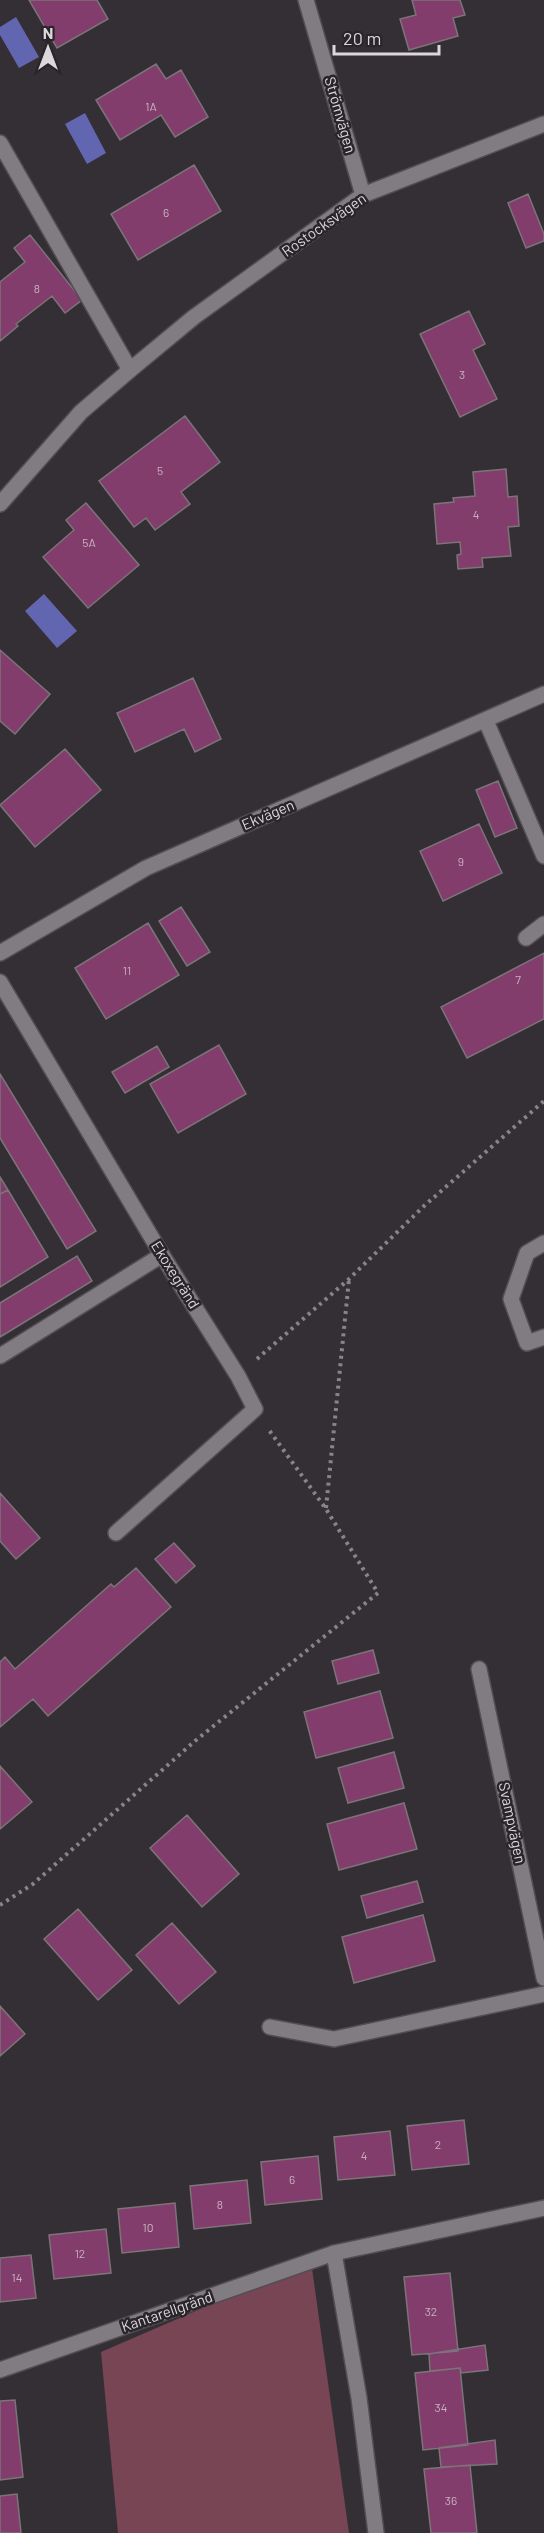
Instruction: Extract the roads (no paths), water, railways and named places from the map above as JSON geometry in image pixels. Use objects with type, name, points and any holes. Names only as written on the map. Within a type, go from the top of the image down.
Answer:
[{"type":"street","name":"Strömvägen","points":[[306,0],[363,195]]},
{"type":"street","name":"Rostocksvägen","points":[[0,504],[81,412],[129,370],[194,317],[363,195],[544,124]]},
{"type":"street","points":[[0,143],[129,370]]},
{"type":"street","name":"Ekvägen","points":[[0,954],[146,868],[544,694]]},
{"type":"street","points":[[486,721],[544,856]]},
{"type":"street","points":[[525,938],[544,924]]},
{"type":"street","name":"Ekoxegränd","points":[[0,982],[162,1255],[238,1376],[255,1409],[116,1533]]},
{"type":"street","points":[[544,1243],[527,1253],[511,1299],[527,1343],[544,1337]]},
{"type":"street","points":[[0,1356],[162,1255]]},
{"type":"street","name":"Svampvägen","points":[[479,1669],[544,1978]]},
{"type":"street","points":[[270,2027],[333,2039],[544,1994]]},
{"type":"street","name":"Kantarellgränd","points":[[0,2370],[334,2253],[544,2208]]},
{"type":"street","points":[[334,2253],[359,2398],[376,2533]]},
{"type":"water","points":[[16,17],[39,57],[19,68],[0,35],[0,27]]},
{"type":"water","points":[[85,113],[106,153],[87,164],[65,124]]},
{"type":"water","points":[[44,594],[77,631],[57,648],[25,611]]}]
